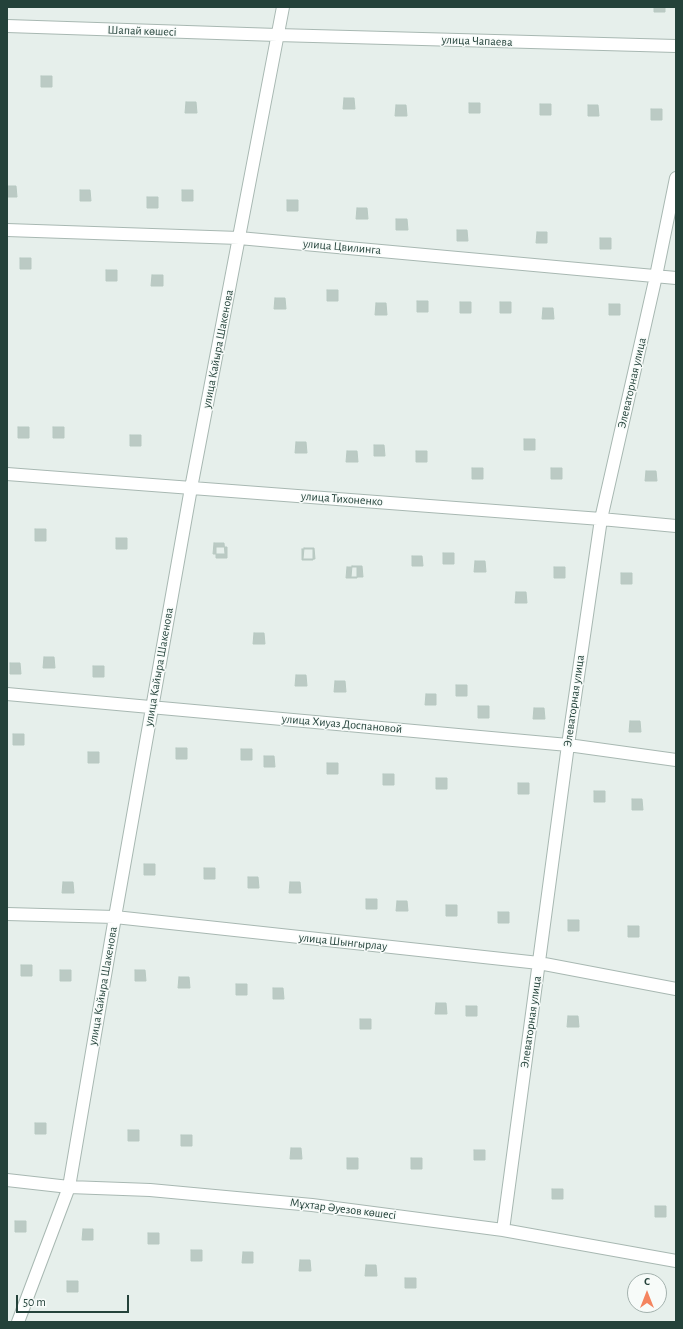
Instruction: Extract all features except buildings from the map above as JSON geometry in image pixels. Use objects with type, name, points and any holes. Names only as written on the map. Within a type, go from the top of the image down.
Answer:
[{"type":"street","name":"улица Кайыра Шакенова","points":[[18,1322],[69,1187],[191,488],[282,7]]},
{"type":"street","name":"Шапай көшесі","points":[[7,26],[277,35]]},
{"type":"street","name":"улица Чапаева","points":[[277,35],[676,46]]},
{"type":"street","name":"Элеваторная улица","points":[[503,1230],[568,745],[602,519],[656,276],[676,178]]},
{"type":"street","name":"улица Цвилинга","points":[[7,230],[239,238],[676,278]]},
{"type":"street","name":"улица Тихоненко","points":[[7,474],[602,519],[676,526]]},
{"type":"street","name":"улица Хиуаз Доспановой","points":[[7,694],[568,745],[676,760]]},
{"type":"street","name":"улица Шынгырлау","points":[[7,914],[115,917],[539,963],[676,989]]},
{"type":"street","name":"Мұхтар Әуезов көшесі","points":[[7,1180],[69,1187],[150,1190],[312,1205],[503,1230],[676,1261]]}]
